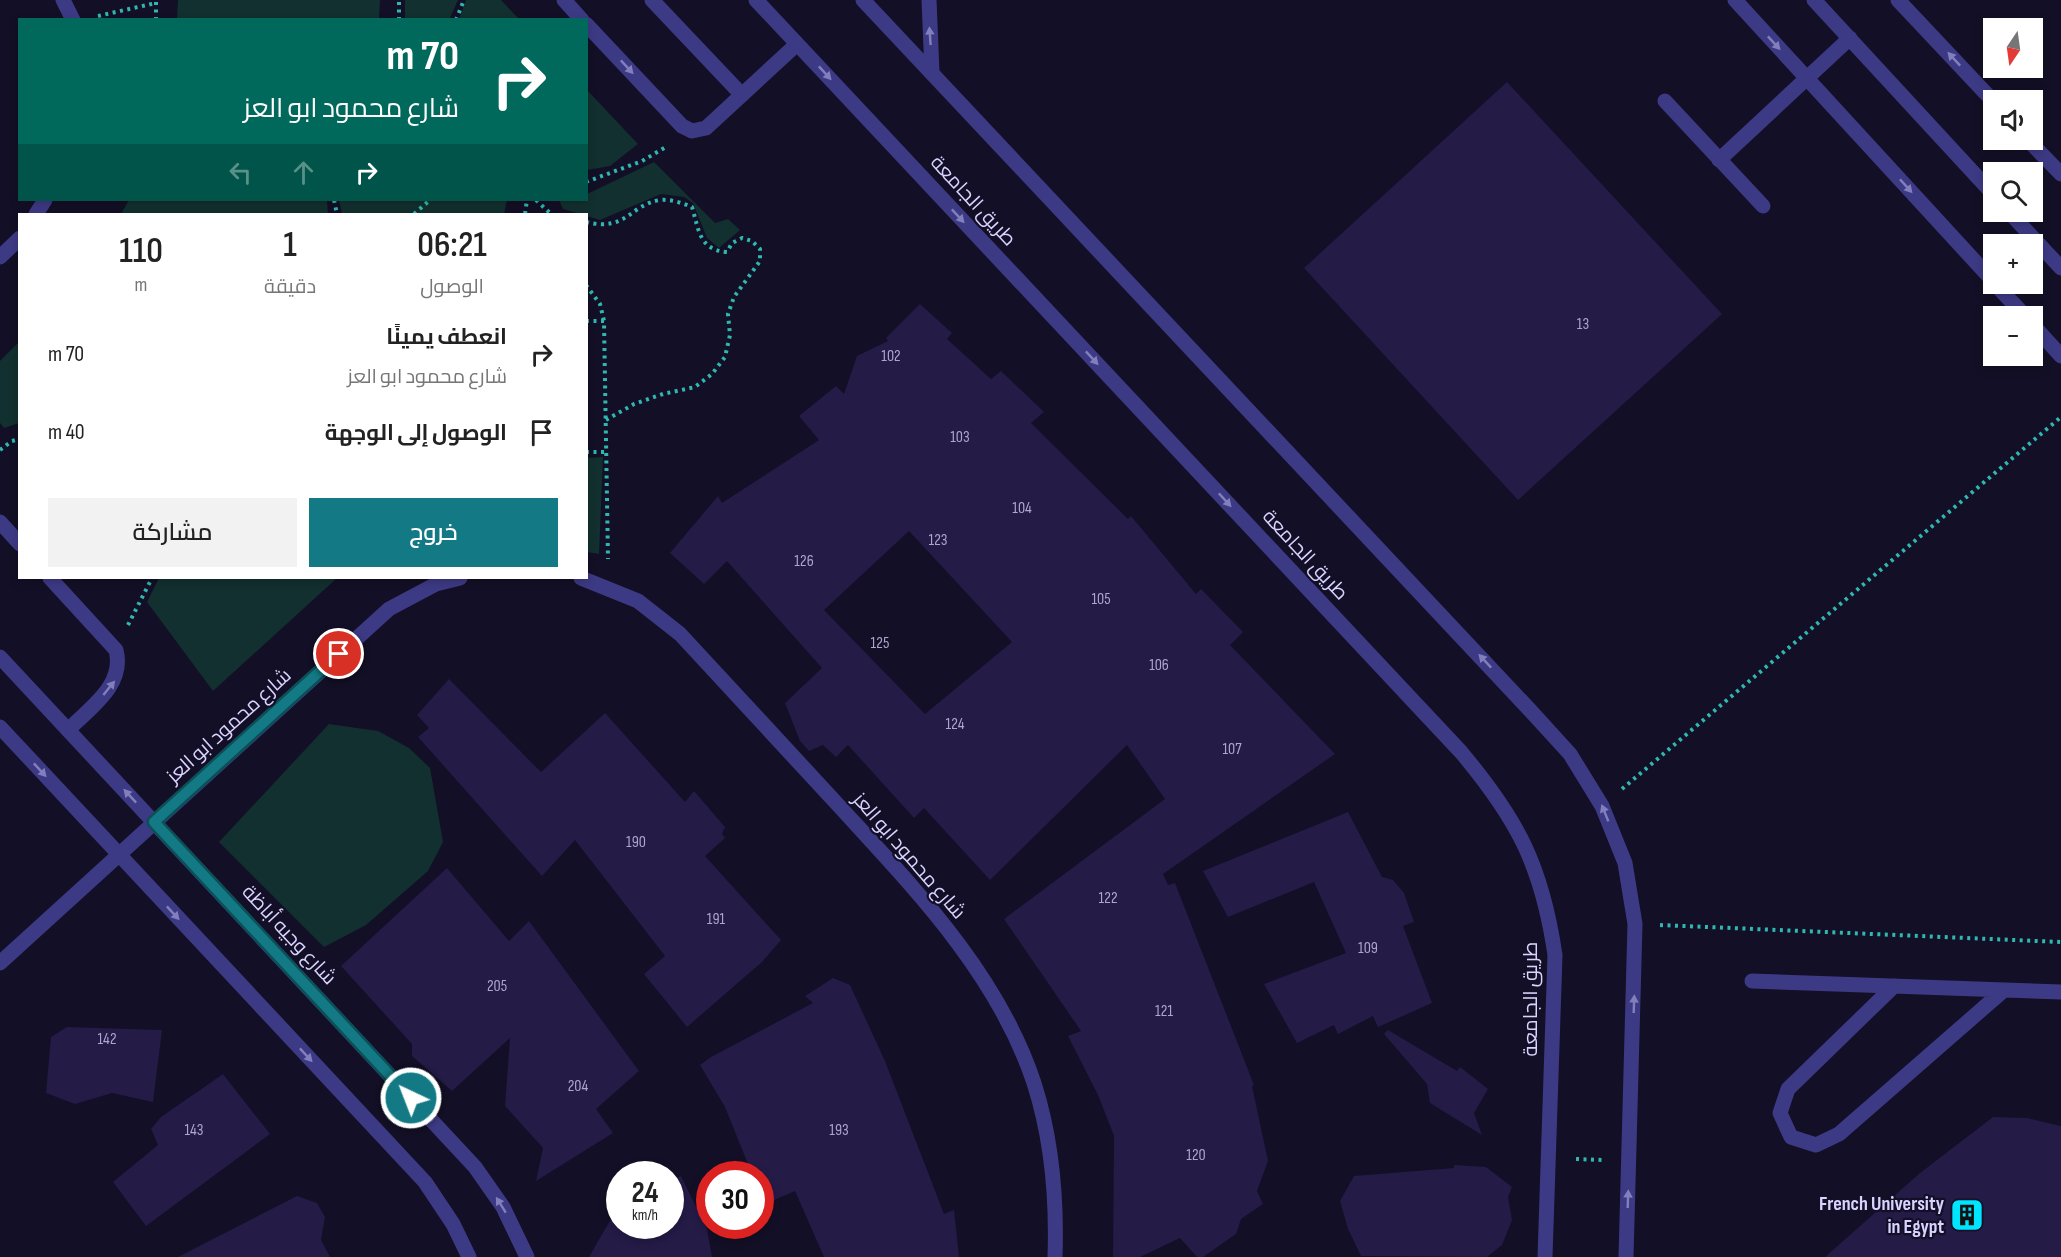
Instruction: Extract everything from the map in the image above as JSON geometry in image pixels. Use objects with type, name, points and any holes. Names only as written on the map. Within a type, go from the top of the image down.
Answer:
[{"type":"street","points":[[63,0],[72,18]]},
{"type":"street","points":[[564,0],[580,18]]},
{"type":"street","points":[[652,0],[742,95]]},
{"type":"street","points":[[863,0],[1535,715],[1570,754],[1602,806],[1624,863],[1635,924],[1626,1257]]},
{"type":"street","points":[[929,0],[932,72]]},
{"type":"street","points":[[1734,0],[1983,271]]},
{"type":"street","points":[[1814,0],[1983,183]]},
{"type":"street","points":[[1898,0],[1983,90]]},
{"type":"street","name":"طريق الجامعة","points":[[764,3],[798,44],[1453,744],[1495,793],[1518,829],[1537,870],[1549,911],[1555,955],[1545,1257]]},
{"type":"street","points":[[588,26],[682,126],[692,131],[706,128],[798,44]]},
{"type":"street","points":[[1719,160],[1850,39]]},
{"type":"street","points":[[1665,101],[1763,206]]},
{"type":"street","points":[[2038,150],[2061,174]]},
{"type":"street","points":[[2018,222],[2061,268]]},
{"type":"street","points":[[0,256],[18,240]]},
{"type":"street","points":[[2004,294],[2016,306]]},
{"type":"street","points":[[2043,336],[2061,356]]},
{"type":"street","points":[[0,522],[18,542]]},
{"type":"street","points":[[51,579],[116,650],[119,663],[117,675],[111,687],[68,730]]},
{"type":"street","name":"شارع محمود ابو العز","points":[[0,963],[389,609],[436,584],[456,579]]},
{"type":"street","name":"شارع محمود ابو العز","points":[[584,579],[638,601],[680,634],[921,896],[987,985],[1013,1032],[1034,1082],[1047,1134],[1055,1187],[1055,1257]]},
{"type":"street","name":"شارع وجيه أباظة","points":[[0,657],[475,1167],[503,1207],[527,1257]]},
{"type":"street","points":[[0,727],[425,1182],[453,1224],[469,1257]]},
{"type":"street","points":[[1752,981],[2061,993]]},
{"type":"street","points":[[1894,986],[1788,1089],[1780,1113],[1791,1137],[1816,1145],[1839,1134],[2004,990]]},
{"type":"path","points":[[399,0],[399,18]]},
{"type":"path","points":[[457,18],[464,0]]},
{"type":"path","points":[[92,17],[156,1],[156,18]]},
{"type":"path","points":[[588,181],[642,161],[692,131]]},
{"type":"path","points":[[588,222],[603,225],[618,223],[644,205],[660,200],[676,201],[692,207],[704,243],[714,251],[728,252],[732,243],[742,238],[753,241],[760,249],[760,261],[743,282],[728,314],[730,335],[725,357],[712,374],[695,387],[663,394],[634,404],[606,420]]},
{"type":"path","points":[[415,213],[429,201]]},
{"type":"path","points":[[537,201],[550,213]]},
{"type":"path","points":[[588,288],[600,304],[604,321],[608,587]]},
{"type":"path","points":[[588,321],[604,321]]},
{"type":"path","points":[[1602,806],[2061,417]]},
{"type":"path","points":[[0,450],[18,440]]},
{"type":"path","points":[[588,452],[607,452]]},
{"type":"path","points":[[116,650],[152,579]]},
{"type":"path","points":[[1635,924],[2061,942]]},
{"type":"path","points":[[1549,1158],[1629,1161]]},
{"type":"green space","points":[[178,0],[380,0],[379,18],[177,18]]},
{"type":"green space","points":[[405,0],[458,0],[450,18],[405,18]]},
{"type":"green space","points":[[466,0],[501,0],[518,18],[459,18]]},
{"type":"green space","points":[[588,91],[638,144],[610,166],[588,170]]},
{"type":"green space","points":[[654,162],[715,223],[728,219],[740,230],[719,248],[707,238],[693,203],[684,197],[661,194],[600,220],[588,216],[588,213],[576,213],[563,209],[559,201],[588,201],[588,194]]},
{"type":"green space","points":[[128,201],[327,201],[328,213],[122,213]]},
{"type":"green space","points":[[339,201],[507,201],[504,213],[342,213]]},
{"type":"green space","points":[[18,343],[18,423],[4,428],[0,423],[0,361]]},
{"type":"green space","points":[[603,457],[599,554],[588,552],[588,458]]},
{"type":"green space","points":[[158,579],[336,579],[213,691],[147,602]]},
{"type":"green space","points":[[329,724],[378,731],[409,748],[430,768],[443,842],[428,871],[366,925],[324,947],[219,842]]},
{"type":"building","points":[[1507,82],[1722,314],[1518,500],[1304,268]]},
{"type":"building","points":[[920,304],[952,333],[947,339],[991,379],[1001,371],[1044,412],[1031,423],[1128,519],[1131,516],[1196,594],[1201,589],[1243,632],[1230,645],[1335,754],[1163,874],[1168,885],[1175,883],[1254,1085],[1252,1086],[1268,1161],[1257,1191],[1263,1204],[1241,1219],[1236,1234],[1203,1257],[1197,1257],[1180,1238],[1140,1257],[1113,1257],[1114,1136],[1098,1095],[1068,1036],[1081,1031],[1004,919],[1165,799],[1127,745],[990,880],[924,808],[914,818],[848,745],[836,757],[823,745],[809,751],[800,741],[785,703],[822,668],[727,561],[704,584],[670,553],[718,496],[722,503],[819,440],[799,416],[836,386],[844,394],[857,356],[888,341],[886,338]],"holes":[[[909,531],[1012,642],[925,714],[824,610]]]},
{"type":"building","points":[[449,679],[541,772],[605,713],[685,802],[694,791],[725,827],[722,834],[725,838],[705,856],[781,940],[762,962],[687,1027],[644,974],[665,956],[575,840],[542,876],[418,737],[429,728],[417,715]]},
{"type":"building","points":[[1348,812],[1382,877],[1393,880],[1404,893],[1414,922],[1403,926],[1432,1003],[1378,1027],[1373,1016],[1338,1034],[1334,1025],[1297,1043],[1264,984],[1346,953],[1314,882],[1228,917],[1203,871]]},
{"type":"building","points":[[447,868],[509,941],[529,921],[639,1071],[596,1109],[613,1133],[536,1181],[543,1148],[505,1106],[510,1038],[452,1091],[412,1056],[412,1044],[341,966]]},
{"type":"building","points":[[833,978],[850,985],[885,1061],[944,1214],[954,1210],[959,1257],[824,1257],[795,1191],[774,1200],[774,1161],[747,1161],[725,1107],[700,1065],[813,1003],[805,996]]},
{"type":"building","points":[[67,1027],[162,1030],[153,1102],[112,1093],[75,1104],[46,1093],[51,1037]]},
{"type":"building","points":[[1388,1030],[1457,1071],[1460,1067],[1488,1089],[1474,1113],[1482,1135],[1430,1103],[1427,1084],[1384,1034]]},
{"type":"building","points":[[223,1074],[270,1134],[146,1226],[113,1182],[158,1145],[151,1129],[161,1117]]},
{"type":"building","name":"French University in Egypt","points":[[1993,1117],[2027,1118],[2061,1126],[2061,1257],[1825,1257],[1920,1173]]},
{"type":"building","points":[[1454,1165],[1486,1167],[1512,1187],[1508,1197],[1512,1220],[1502,1245],[1487,1257],[1361,1256],[1348,1229],[1340,1201],[1354,1176],[1454,1168]]},
{"type":"building","points":[[684,1182],[696,1207],[696,1239],[709,1239],[712,1257],[589,1257],[606,1227],[606,1239],[684,1239]]},
{"type":"building","points":[[297,1196],[317,1203],[325,1217],[321,1240],[330,1257],[178,1257]]},
{"type":"place","name":"French University in Egypt","points":[[1967,1215]]},
{"type":"route","points":[[339,654],[154,822],[411,1098]]}]
